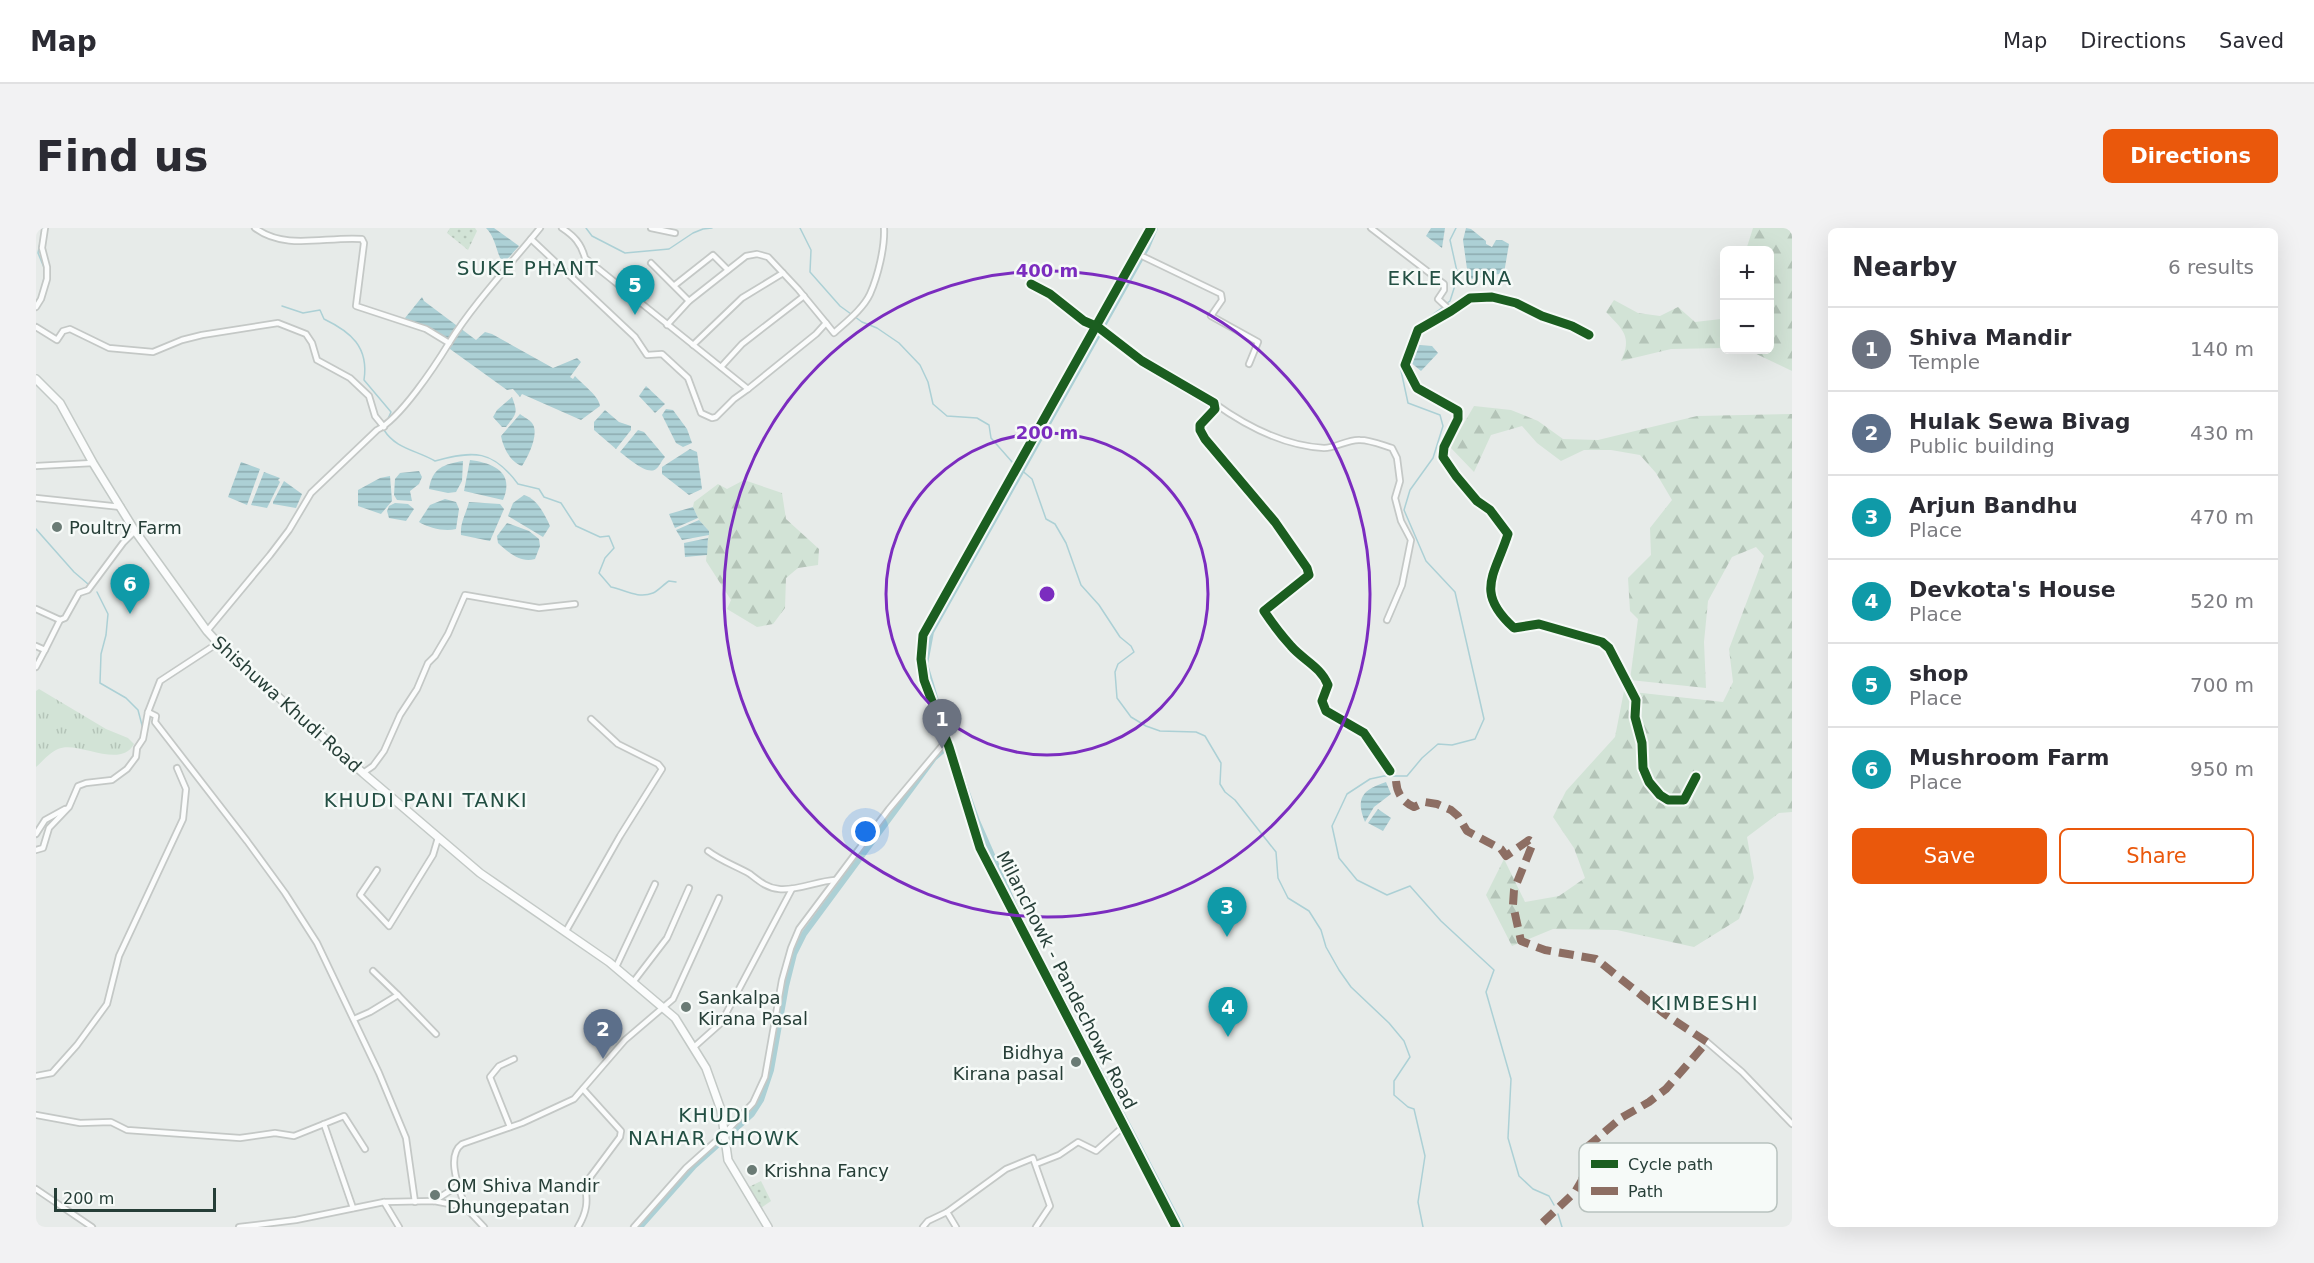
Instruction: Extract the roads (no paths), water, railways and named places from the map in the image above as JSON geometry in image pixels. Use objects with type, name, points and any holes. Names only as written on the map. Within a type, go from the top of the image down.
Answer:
[{"type":"main road","name":"Shishuwa Khudi Road","points":[[36,379],[60,403],[93,463],[135,531],[218,643],[363,773],[480,873],[616,967],[675,1018],[706,1068],[721,1110],[728,1160],[768,1227]]},
{"type":"street","points":[[36,307],[47,279],[47,267],[42,248],[45,228]]},
{"type":"street","points":[[255,228],[264,235],[293,241],[362,239],[364,243],[356,306],[426,329],[449,343]]},
{"type":"street","points":[[207,631],[276,547],[311,493],[377,430],[384,427],[402,407],[449,343],[540,228]]},
{"type":"street","points":[[562,228],[574,236],[582,246],[585,258],[748,389]]},
{"type":"street","points":[[651,228],[675,233]]},
{"type":"street","points":[[667,325],[689,301],[728,270],[746,256],[757,254],[768,257],[834,333],[850,319],[869,295],[885,242],[884,228]]},
{"type":"street","name":"Milanchowk - Pandechowk Road","points":[[1151,228],[923,635],[921,659],[924,680],[980,848],[1176,1227]]},
{"type":"street","points":[[1371,228],[1443,284],[1444,290],[1438,298],[1451,311]]},
{"type":"street","points":[[531,239],[635,337],[647,355],[662,354],[687,378],[701,413],[712,418],[816,334],[826,323]]},
{"type":"street","points":[[675,285],[713,255],[728,270]]},
{"type":"street","points":[[1144,257],[1221,294],[1222,300],[1211,316],[1258,342],[1249,364]]},
{"type":"street","points":[[651,263],[689,301]]},
{"type":"street","points":[[693,345],[742,298],[783,273]]},
{"type":"street","points":[[1031,284],[1050,294],[1084,321],[1106,332],[1142,361],[1276,438],[1305,446],[1327,448],[1359,440],[1392,448],[1397,458],[1400,481],[1395,498],[1401,521],[1411,540],[1402,585],[1387,620]]},
{"type":"street","points":[[721,367],[751,337],[804,296]]},
{"type":"street","points":[[1589,335],[1516,303],[1492,297],[1470,298],[1418,330],[1405,365],[1417,388],[1458,411],[1458,419],[1444,447],[1443,457],[1456,476],[1478,501],[1490,510],[1508,534],[1489,583],[1493,603],[1514,628],[1539,624],[1602,642],[1619,665],[1636,700],[1635,717],[1642,743],[1643,768],[1649,782],[1660,795],[1668,800],[1676,801],[1684,800],[1696,777]]},
{"type":"street","points":[[36,327],[57,340],[63,331],[70,330],[109,348],[153,352],[182,340],[202,335],[278,323],[306,334],[312,343],[317,360],[350,378],[369,396],[375,416],[384,427]]},
{"type":"street","points":[[1215,403],[1215,409],[1200,425],[1200,430],[1205,439],[1275,522],[1310,575],[1264,611],[1292,647],[1325,678],[1328,685],[1322,701],[1326,711],[1364,733],[1390,771]]},
{"type":"street","points":[[36,466],[93,463]]},
{"type":"street","points":[[36,498],[121,507]]},
{"type":"street","points":[[36,667],[60,620],[65,618],[79,593],[88,590],[123,543],[135,531]]},
{"type":"street","points":[[363,773],[373,766],[384,751],[428,663],[448,634],[465,594],[539,608],[575,604]]},
{"type":"street","points":[[36,609],[60,620]]},
{"type":"street","points":[[36,850],[43,848],[49,828],[69,807],[78,786],[112,780],[127,770],[136,757],[137,748],[143,739],[148,712],[160,681],[218,643]]},
{"type":"street","points":[[36,646],[45,650]]},
{"type":"street","points":[[148,712],[156,716],[154,722],[285,893],[317,943],[354,1019],[406,1138],[415,1202]]},
{"type":"street","points":[[566,931],[620,836],[662,769],[658,764],[618,744],[591,719]]},
{"type":"street","points":[[634,1227],[686,1168],[724,1134],[753,1103],[765,1077],[782,980],[799,929],[889,809],[946,741]]},
{"type":"street","points":[[36,1076],[52,1074],[107,1004],[119,956],[183,819],[186,789],[177,768]]},
{"type":"street","points":[[36,834],[45,820],[69,807]]},
{"type":"street","points":[[377,870],[360,895],[389,926],[433,855],[438,838]]},
{"type":"street","points":[[708,851],[748,873],[763,885],[777,889],[792,889],[835,880]]},
{"type":"street","points":[[616,967],[655,884]]},
{"type":"street","points":[[634,981],[667,938],[689,888]]},
{"type":"street","points":[[694,1047],[721,1023],[792,889]]},
{"type":"street","points":[[484,1227],[465,1207],[454,1153],[456,1148],[574,1099],[625,1040],[673,999],[719,898]]},
{"type":"street","points":[[373,971],[436,1034]]},
{"type":"street","points":[[354,1019],[398,995]]},
{"type":"street","points":[[1707,1042],[1742,1071],[1792,1124]]},
{"type":"street","points":[[510,1127],[490,1077],[499,1066],[514,1059]]},
{"type":"street","points":[[578,1227],[586,1212],[588,1199],[585,1184],[620,1137],[621,1131],[583,1089]]},
{"type":"street","points":[[36,1115],[80,1123],[111,1122],[127,1130],[240,1138],[275,1133],[294,1136],[344,1116],[365,1149]]},
{"type":"street","points":[[324,1124],[353,1208]]},
{"type":"street","points":[[1039,1162],[1059,1155],[1078,1142],[1096,1151],[1124,1126]]},
{"type":"street","points":[[923,1227],[937,1215],[947,1212],[1006,1169],[1033,1158],[1039,1162],[1050,1206],[1036,1227]]},
{"type":"street","points":[[434,1201],[459,1185]]},
{"type":"street","points":[[36,1189],[92,1227]]},
{"type":"street","points":[[239,1227],[296,1220],[384,1202],[434,1201],[465,1207]]},
{"type":"street","points":[[384,1202],[399,1227]]},
{"type":"street","points":[[947,1212],[956,1227]]},
{"type":"water","points":[[486,228],[494,228],[519,246],[503,264],[492,236]]},
{"type":"water","points":[[1431,228],[1445,228],[1442,248],[1426,236]]},
{"type":"water","points":[[1466,228],[1471,229],[1492,247],[1496,240],[1509,244],[1504,273],[1472,279],[1468,276],[1463,240]]},
{"type":"water","points":[[422,297],[424,301],[476,340],[485,332],[492,334],[553,368],[577,358],[581,362],[570,377],[573,379],[575,376],[594,394],[600,406],[581,420],[522,394],[520,397],[513,389],[507,390],[450,349],[432,332],[406,324],[405,318]]},
{"type":"water","points":[[1419,345],[1432,346],[1438,353],[1421,371],[1409,361],[1412,351]]},
{"type":"water","points":[[646,386],[665,404],[655,413],[639,396]]},
{"type":"water","points":[[512,397],[515,413],[506,427],[502,427],[493,417],[497,410]]},
{"type":"water","points":[[666,409],[673,410],[687,429],[692,443],[683,447],[676,443],[662,415]]},
{"type":"water","points":[[605,410],[619,422],[631,426],[631,430],[616,449],[594,430],[594,422]]},
{"type":"water","points":[[520,414],[532,423],[535,433],[530,451],[522,466],[508,454],[501,436]]},
{"type":"water","points":[[638,430],[644,432],[665,457],[656,469],[642,468],[620,452]]},
{"type":"water","points":[[690,449],[697,452],[702,489],[689,495],[662,474],[662,467]]},
{"type":"water","points":[[470,460],[487,464],[500,471],[506,482],[503,500],[464,491]]},
{"type":"water","points":[[463,461],[462,481],[456,492],[448,493],[429,489],[433,476],[440,468]]},
{"type":"water","points":[[241,462],[260,469],[247,505],[228,497]]},
{"type":"water","points":[[419,471],[422,477],[419,484],[410,491],[412,501],[397,500],[394,495],[395,479],[400,473]]},
{"type":"water","points":[[264,472],[280,478],[267,508],[251,505]]},
{"type":"water","points":[[390,476],[392,501],[381,514],[358,506],[358,490],[380,478]]},
{"type":"water","points":[[284,481],[302,494],[296,508],[273,504]]},
{"type":"water","points":[[524,495],[536,503],[550,526],[543,537],[508,516],[513,503]]},
{"type":"water","points":[[445,499],[456,502],[459,509],[456,529],[437,529],[419,522],[430,505]]},
{"type":"water","points":[[469,502],[500,504],[504,509],[490,541],[461,535],[462,522]]},
{"type":"water","points":[[395,503],[408,504],[414,509],[406,521],[389,518],[387,511],[389,506]]},
{"type":"water","points":[[693,507],[698,518],[675,528],[669,514]]},
{"type":"water","points":[[699,520],[709,531],[709,535],[682,540],[676,530]]},
{"type":"water","points":[[507,523],[529,531],[539,539],[540,546],[535,559],[524,560],[511,554],[498,543],[497,536]]},
{"type":"water","points":[[708,538],[707,555],[685,557],[684,543]]},
{"type":"water","points":[[1386,782],[1391,794],[1374,807],[1365,822],[1361,806],[1363,796],[1372,788]]},
{"type":"water","points":[[1378,809],[1391,818],[1383,831],[1368,823]]},
{"type":"waterway","points":[[43,228],[38,253],[45,270]]},
{"type":"waterway","points":[[586,228],[592,236],[625,253],[669,249],[693,233],[712,228]]},
{"type":"waterway","points":[[800,228],[811,250],[810,272],[840,306],[862,322],[877,328],[899,343],[920,365],[928,382],[933,404],[947,416],[977,418],[989,425],[991,438],[1013,463],[1032,479],[1046,519],[1055,524],[1066,543],[1081,585],[1134,652],[1118,664],[1115,672],[1117,698],[1131,717],[1146,726],[1160,731],[1196,732],[1205,736],[1221,763],[1220,784],[1276,852],[1278,878],[1288,898],[1309,911],[1321,930],[1326,947],[1351,987],[1389,1023],[1404,1041],[1410,1057],[1394,1081],[1394,1095],[1408,1107],[1414,1109],[1425,1156],[1418,1202],[1423,1227]]},
{"type":"waterway","points":[[942,721],[925,664],[931,632],[1147,247],[1155,228]]},
{"type":"waterway","points":[[1447,303],[1450,301],[1458,276],[1450,240],[1456,228]]},
{"type":"waterway","points":[[41,291],[45,275]]},
{"type":"waterway","points":[[282,306],[303,313],[320,310],[324,319],[350,335],[364,358],[364,380],[391,412],[387,421]]},
{"type":"waterway","points":[[1443,307],[1413,329],[1400,366],[1408,403],[1440,415],[1443,426],[1433,458],[1410,490],[1404,510],[1426,561],[1455,592],[1484,719],[1475,739],[1452,745],[1438,744],[1407,776],[1384,776],[1370,779],[1347,794],[1332,826],[1339,858],[1357,880],[1387,895],[1410,886],[1441,921],[1494,970],[1486,992],[1511,1079],[1508,1138],[1519,1176],[1533,1189],[1549,1196],[1554,1205]]},
{"type":"waterway","points":[[384,430],[400,445],[435,461],[472,454],[491,459],[509,473],[518,484],[539,489],[544,497],[561,503],[576,526],[600,537],[609,536],[614,548],[605,558],[599,573],[611,587],[647,595],[669,581],[676,582]]},
{"type":"waterway","points":[[36,529],[74,572],[88,584]]},
{"type":"waterway","points":[[97,592],[108,614],[101,654],[100,683],[126,698],[138,710],[143,729]]},
{"type":"waterway","points":[[640,1227],[694,1166],[752,1114],[761,1100],[771,1070],[794,954],[804,934],[934,758],[950,744]]},
{"type":"waterway","points":[[953,753],[977,821],[1020,919],[1181,1227]]},
{"type":"waterway","points":[[1558,1214],[1562,1227]]},
{"type":"place","name":"shop","points":[[635,315]]},
{"type":"place","name":"Poultry Farm","points":[[57,527]]},
{"type":"place","name":"Mushroom Farm","points":[[130,614]]},
{"type":"place","name":"Shiva Mandir","points":[[942,749]]},
{"type":"place","name":"Arjun Bandhu","points":[[1227,937]]},
{"type":"place","name":"Sankalpa Kirana Pasal","points":[[686,1007]]},
{"type":"place","name":"Devkota's House","points":[[1228,1037]]},
{"type":"place","name":"Hulak Sewa Bivag","points":[[603,1059]]},
{"type":"place","name":"Bidhya Kirana pasal","points":[[1076,1062]]},
{"type":"place","name":"Krishna Fancy","points":[[752,1170]]},
{"type":"place","name":"OM Shiva Mandir Dhungepatan","points":[[435,1195]]},
{"type":"district","name":"SUKE PHANT","points":[[528,268]]},
{"type":"district","name":"EKLE KUNA","points":[[1450,278]]},
{"type":"district","name":"KHUDI PANI TANKI","points":[[426,800]]},
{"type":"district","name":"KIMBESHI","points":[[1705,1003]]},
{"type":"district","name":"KHUDI NAHAR CHOWK","points":[[714,1126]]}]
